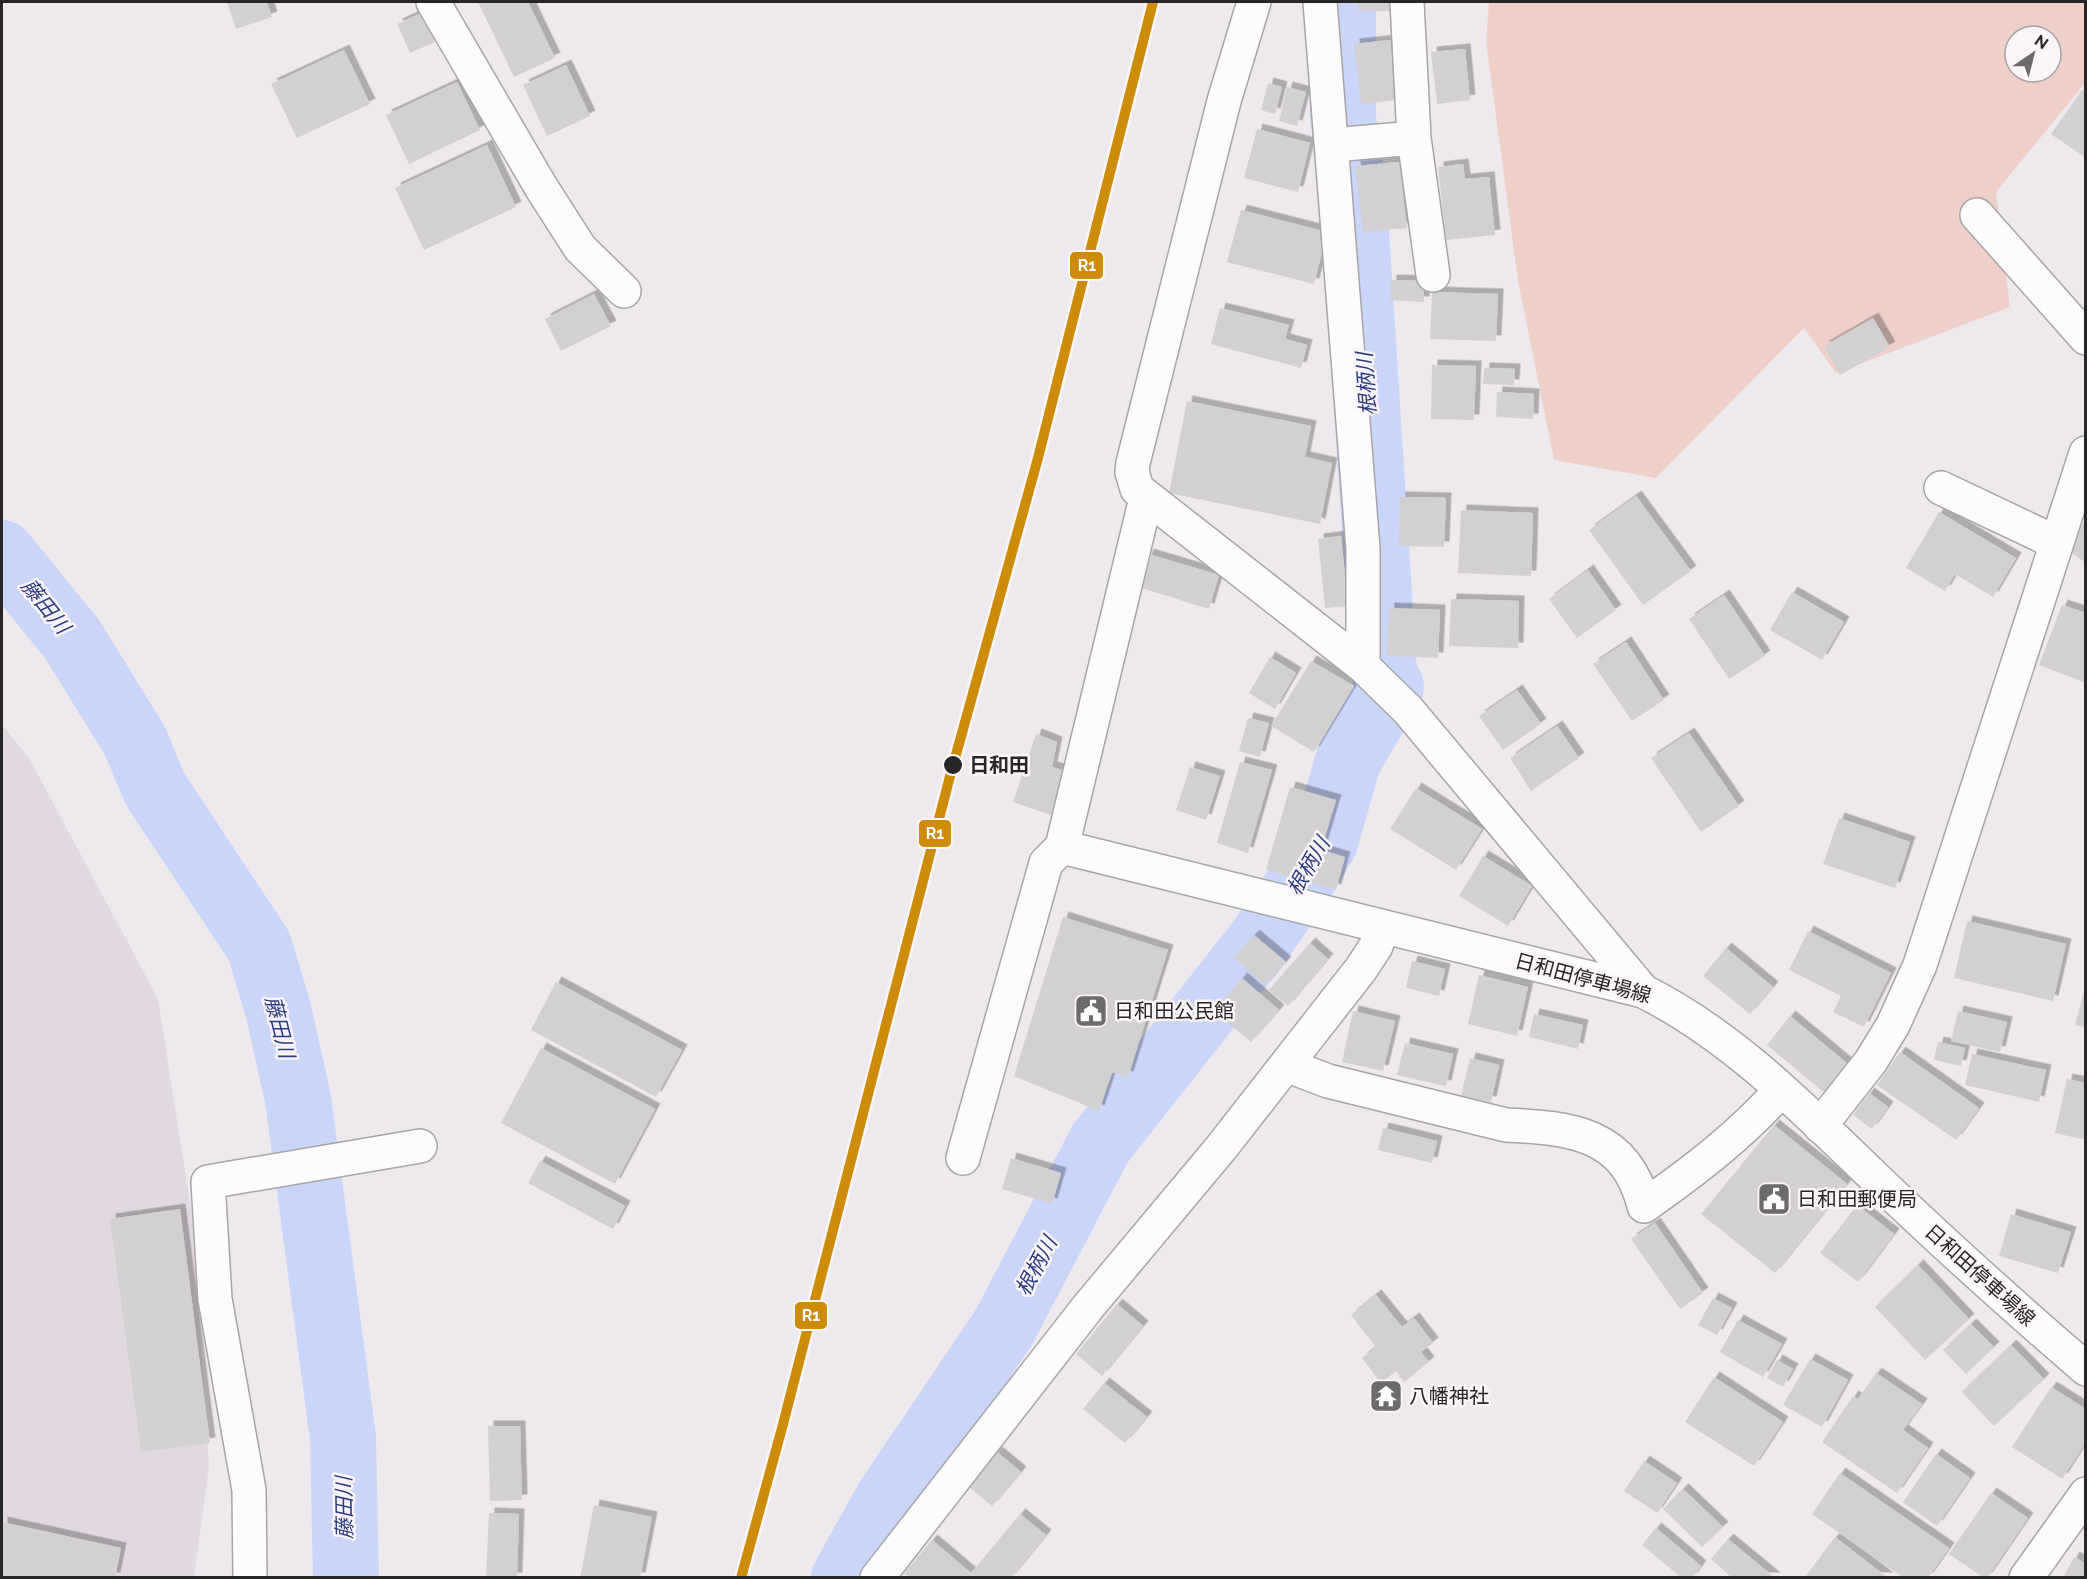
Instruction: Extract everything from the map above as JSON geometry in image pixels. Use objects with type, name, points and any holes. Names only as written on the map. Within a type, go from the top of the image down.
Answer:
[{"type":"street","points":[[433,2],[541,187],[580,248],[624,291]]},
{"type":"street","points":[[1254,2],[1224,101],[1134,463],[1132,472],[1137,489],[1363,666],[1408,710],[1643,990]]},
{"type":"street","points":[[1320,2],[1363,549],[1363,666]]},
{"type":"street","points":[[1407,2],[1405,139],[1433,275]]},
{"type":"street","points":[[1333,145],[1405,139]]},
{"type":"street","points":[[1977,214],[2085,338]]},
{"type":"street","points":[[1820,1126],[1871,1060],[1893,1025],[1920,965],[2085,453]]},
{"type":"street","points":[[1941,488],[2057,543]]},
{"type":"street","points":[[963,1158],[1046,862],[1062,847],[1146,498]]},
{"type":"street","name":"日和田停車場線","points":[[1062,847],[1643,990],[1677,1008],[1732,1048],[1781,1089],[1959,1258],[2085,1370]]},
{"type":"street","points":[[877,1578],[1088,1307],[1221,1148],[1361,969],[1376,946],[1382,927]]},
{"type":"street","points":[[1286,1065],[1328,1082],[1506,1125],[1536,1126],[1589,1136],[1618,1156],[1638,1182],[1644,1206],[1708,1161],[1750,1124],[1781,1089]]},
{"type":"street","points":[[250,1578],[249,1490],[215,1299],[208,1182],[420,1146]]},
{"type":"street","points":[[2026,1578],[2083,1501]]},
{"type":"shaded area","points":[[1489,2],[2085,2],[2085,83],[1996,192],[2010,307],[1836,373],[1804,328],[1656,478],[1554,460],[1518,281],[1486,41]]},
{"type":"shaded area","points":[[2,725],[29,758],[158,999],[192,1216],[209,1466],[194,1577],[2,1577]]},
{"type":"building","points":[[227,2],[267,2],[272,17],[236,29]]},
{"type":"building","points":[[478,2],[528,2],[555,58],[514,77]]},
{"type":"building","points":[[1358,2],[1396,2],[1396,11],[1358,11]]},
{"type":"building","points":[[421,13],[435,42],[410,53],[397,24]]},
{"type":"building","points":[[1390,40],[1397,100],[1361,104],[1354,44]]},
{"type":"building","points":[[1465,49],[1470,100],[1437,104],[1431,52]]},
{"type":"building","points":[[344,50],[370,104],[297,138],[271,84]]},
{"type":"building","points":[[566,65],[590,116],[547,136],[523,85]]},
{"type":"building","points":[[457,82],[480,130],[409,164],[386,115]]},
{"type":"building","points":[[1268,83],[1282,87],[1275,114],[1261,110]]},
{"type":"building","points":[[1287,87],[1306,92],[1297,126],[1279,121]]},
{"type":"building","points":[[2082,90],[2086,92],[2086,158],[2051,134]]},
{"type":"building","points":[[1257,129],[1310,143],[1298,192],[1244,178]]},
{"type":"building","points":[[487,145],[516,207],[424,250],[395,188]]},
{"type":"building","points":[[1399,162],[1407,228],[1363,232],[1355,166]]},
{"type":"building","points":[[1463,164],[1465,179],[1489,177],[1495,235],[1446,240],[1438,167]]},
{"type":"building","points":[[1241,210],[1327,232],[1314,284],[1227,262]]},
{"type":"building","points":[[1391,280],[1424,281],[1424,302],[1390,300]]},
{"type":"building","points":[[1432,292],[1498,294],[1496,341],[1430,339]]},
{"type":"building","points":[[594,294],[611,326],[561,351],[545,319]]},
{"type":"building","points":[[1220,308],[1289,325],[1285,339],[1307,345],[1301,368],[1211,344]]},
{"type":"building","points":[[1873,318],[1890,347],[1840,375],[1824,346]]},
{"type":"building","points":[[1432,365],[1476,366],[1474,420],[1431,419]]},
{"type":"building","points":[[1484,368],[1515,369],[1514,385],[1483,384]]},
{"type":"building","points":[[1497,392],[1534,394],[1533,419],[1496,417]]},
{"type":"building","points":[[1187,401],[1311,426],[1305,457],[1332,463],[1320,524],[1169,493]]},
{"type":"building","points":[[1636,496],[1691,571],[1643,605],[1589,530]]},
{"type":"building","points":[[1400,497],[1446,498],[1444,547],[1399,546]]},
{"type":"building","points":[[1461,510],[1533,513],[1531,576],[1458,573]]},
{"type":"building","points":[[1939,512],[2016,558],[1993,597],[1955,574],[1945,591],[1906,568]]},
{"type":"building","points":[[2086,519],[2086,563],[2065,548]]},
{"type":"building","points":[[1341,536],[1348,606],[1325,608],[1318,539]]},
{"type":"building","points":[[1148,554],[1219,575],[1209,609],[1138,587]]},
{"type":"building","points":[[1588,570],[1616,610],[1577,638],[1549,599]]},
{"type":"building","points":[[1792,592],[1844,622],[1822,660],[1770,630]]},
{"type":"building","points":[[1724,595],[1765,656],[1729,679],[1689,619]]},
{"type":"building","points":[[1451,599],[1519,601],[1518,648],[1449,646]]},
{"type":"building","points":[[2062,605],[2086,613],[2086,683],[2039,665]]},
{"type":"building","points":[[1389,608],[1440,610],[1438,658],[1387,656]]},
{"type":"building","points":[[1626,642],[1664,700],[1632,721],[1593,664]]},
{"type":"building","points":[[1270,657],[1296,673],[1275,709],[1249,693]]},
{"type":"building","points":[[1311,661],[1354,686],[1314,752],[1271,726]]},
{"type":"building","points":[[1517,690],[1541,724],[1503,750],[1479,716]]},
{"type":"building","points":[[1248,718],[1269,723],[1260,757],[1239,751]]},
{"type":"building","points":[[1557,726],[1579,758],[1531,791],[1510,758]]},
{"type":"building","points":[[1689,733],[1739,806],[1701,832],[1651,758]]},
{"type":"building","points":[[1036,734],[1057,742],[1052,767],[1065,771],[1051,815],[1013,802]]},
{"type":"building","points":[[1240,762],[1272,770],[1248,853],[1217,843]]},
{"type":"building","points":[[1190,767],[1220,776],[1206,820],[1176,810]]},
{"type":"building","points":[[1290,787],[1336,800],[1321,850],[1345,857],[1336,890],[1266,870]]},
{"type":"building","points":[[1416,788],[1482,829],[1456,870],[1390,829]]},
{"type":"building","points":[[1839,818],[1910,842],[1895,888],[1823,864]]},
{"type":"building","points":[[1483,856],[1532,886],[1508,926],[1459,896]]},
{"type":"building","name":"日和田公民館","points":[[1063,917],[1168,950],[1128,1077],[1112,1072],[1099,1111],[1014,1076]]},
{"type":"building","points":[[1967,921],[2066,944],[2053,1001],[1954,978]]},
{"type":"building","points":[[1808,931],[1891,973],[1864,1027],[1833,1012],[1841,996],[1789,970]]},
{"type":"building","points":[[1254,935],[1286,962],[1265,985],[1234,958]]},
{"type":"building","points":[[1310,943],[1328,959],[1288,1006],[1269,990]]},
{"type":"building","points":[[1726,948],[1773,987],[1750,1014],[1703,976]]},
{"type":"building","points":[[1412,961],[1445,969],[1439,996],[1406,988]]},
{"type":"building","points":[[1479,975],[1528,987],[1517,1036],[1468,1024]]},
{"type":"building","points":[[1242,978],[1279,1010],[1251,1042],[1214,1011]]},
{"type":"building","points":[[556,982],[682,1050],[656,1097],[531,1030]]},
{"type":"building","points":[[2086,983],[2086,1027],[2075,1025]]},
{"type":"building","points":[[1353,1011],[1395,1021],[1383,1071],[1342,1062]]},
{"type":"building","points":[[1958,1011],[2007,1022],[2000,1052],[1951,1041]]},
{"type":"building","points":[[1534,1014],[1583,1025],[1578,1049],[1529,1037]]},
{"type":"building","points":[[1790,1016],[1849,1065],[1826,1094],[1767,1045]]},
{"type":"building","points":[[1938,1042],[1965,1048],[1961,1066],[1934,1060]]},
{"type":"building","points":[[1405,1043],[1453,1054],[1446,1086],[1397,1075]]},
{"type":"building","points":[[541,1048],[655,1109],[615,1184],[501,1123]]},
{"type":"building","points":[[1900,1052],[1979,1108],[1956,1140],[1877,1085]]},
{"type":"building","points":[[1972,1054],[2046,1070],[2039,1102],[1965,1085]]},
{"type":"building","points":[[1470,1058],[1499,1065],[1491,1102],[1461,1096]]},
{"type":"building","points":[[2067,1079],[2086,1083],[2086,1140],[2055,1133]]},
{"type":"building","points":[[1869,1093],[1888,1107],[1872,1129],[1853,1115]]},
{"type":"building","points":[[1774,1125],[1847,1184],[1775,1273],[1701,1214]]},
{"type":"building","points":[[1383,1128],[1437,1141],[1432,1163],[1378,1150]]},
{"type":"building","points":[[1011,1158],[1061,1173],[1052,1204],[1002,1189]]},
{"type":"building","points":[[540,1161],[625,1206],[613,1229],[528,1183]]},
{"type":"building","points":[[1857,1205],[1894,1234],[1858,1282],[1820,1253]]},
{"type":"building","points":[[180,1209],[210,1443],[141,1452],[110,1219]]},
{"type":"building","points":[[2011,1214],[2071,1232],[2058,1273],[1999,1256]]},
{"type":"building","points":[[1655,1223],[1703,1293],[1680,1309],[1631,1239]]},
{"type":"building","points":[[1918,1265],[1969,1319],[1925,1360],[1875,1307]]},
{"type":"building","points":[[1376,1295],[1402,1327],[1414,1318],[1433,1343],[1421,1352],[1429,1362],[1404,1382],[1396,1371],[1381,1383],[1362,1358],[1376,1347],[1351,1315]]},
{"type":"building","points":[[1713,1298],[1732,1308],[1717,1335],[1698,1325]]},
{"type":"building","points":[[1117,1304],[1143,1326],[1102,1376],[1076,1354]]},
{"type":"building","points":[[1738,1320],[1782,1344],[1763,1377],[1720,1352]]},
{"type":"building","points":[[1971,1324],[1994,1347],[1966,1374],[1943,1350]]},
{"type":"building","points":[[2011,1345],[2044,1379],[1994,1426],[1962,1392]]},
{"type":"building","points":[[1810,1359],[1848,1380],[1822,1427],[1783,1405]]},
{"type":"building","points":[[1777,1360],[1793,1369],[1783,1387],[1767,1378]]},
{"type":"building","points":[[1876,1373],[1922,1404],[1903,1430],[1928,1448],[1897,1493],[1822,1442],[1853,1396],[1858,1399]]},
{"type":"building","points":[[1714,1377],[1783,1422],[1754,1466],[1685,1422]]},
{"type":"building","points":[[1104,1383],[1147,1417],[1125,1443],[1083,1409]]},
{"type":"building","points":[[2051,1387],[2086,1409],[2086,1442],[2062,1479],[2012,1447]]},
{"type":"building","points":[[488,1426],[520,1426],[522,1500],[490,1501]]},
{"type":"building","points":[[997,1452],[1021,1472],[992,1506],[969,1487]]},
{"type":"building","points":[[1936,1454],[1970,1478],[1937,1526],[1903,1502]]},
{"type":"building","points":[[1644,1461],[1677,1483],[1657,1513],[1624,1491]]},
{"type":"building","points":[[1840,1473],[1949,1548],[1928,1578],[1904,1578],[1812,1514]]},
{"type":"building","points":[[1683,1489],[1723,1527],[1702,1547],[1663,1509]]},
{"type":"building","points":[[1991,1493],[2028,1518],[1987,1578],[1984,1578],[1949,1554]]},
{"type":"building","points":[[594,1505],[652,1517],[640,1578],[580,1578]]},
{"type":"building","points":[[489,1513],[519,1514],[517,1578],[486,1578]]},
{"type":"building","points":[[1020,1514],[1046,1535],[1011,1578],[910,1578],[904,1573],[932,1540],[971,1573]]},
{"type":"building","points":[[2,1522],[121,1548],[115,1578],[2,1578]]},
{"type":"building","points":[[1656,1528],[1701,1566],[1692,1578],[1682,1578],[1642,1545]]},
{"type":"building","points":[[1835,1537],[1888,1578],[1806,1576]]},
{"type":"building","points":[[1728,1539],[1775,1578],[1732,1578],[1711,1559]]},
{"type":"building","points":[[2074,1557],[2086,1564],[2086,1578],[2063,1578]]},
{"type":"waterway","name":"根柄川","points":[[844,1578],[888,1499],[1004,1327],[1100,1144],[1257,945],[1306,874],[1325,842],[1348,761],[1391,687],[1384,673],[1353,185],[1343,118],[1343,2]]},
{"type":"waterway","name":"藤田川","points":[[2,553],[72,639],[135,741],[155,789],[259,946],[278,1009],[298,1099],[343,1438],[346,1578]]},
{"type":"transit line","name":"R1","points":[[741,1578],[782,1428],[949,780],[1038,458],[1153,2]]},
{"type":"place","name":"日和田","points":[[953,765]]},
{"type":"place","name":"日和田公民館","points":[[1091,1011]]},
{"type":"place","name":"日和田郵便局","points":[[1774,1199]]},
{"type":"place","name":"八幡神社","points":[[1386,1396]]}]
